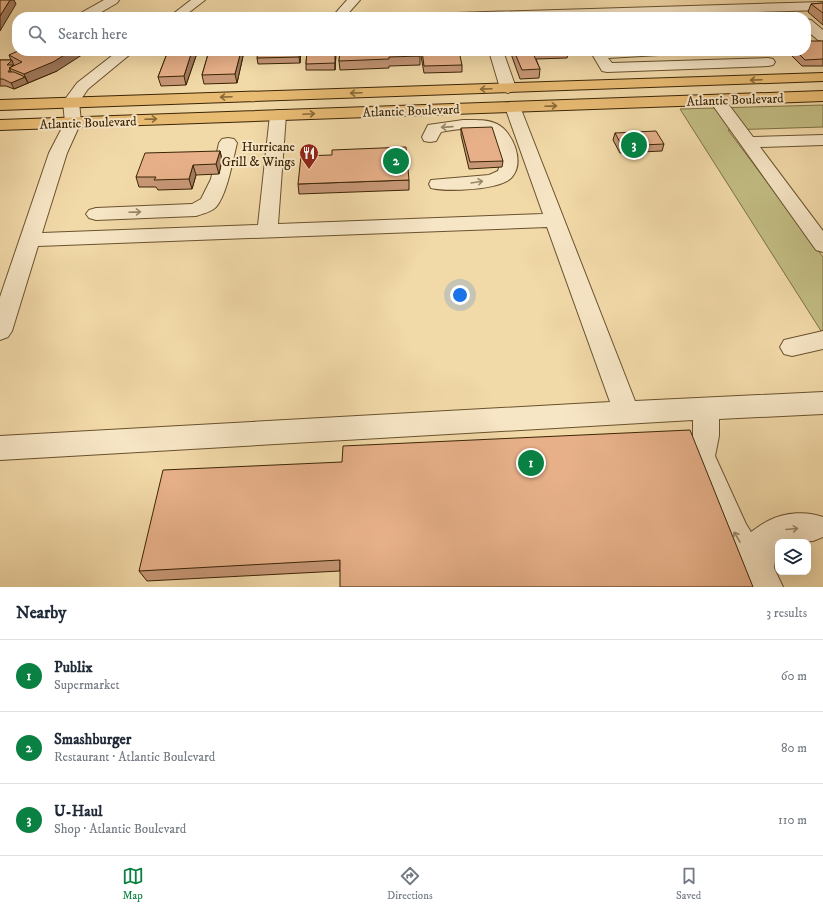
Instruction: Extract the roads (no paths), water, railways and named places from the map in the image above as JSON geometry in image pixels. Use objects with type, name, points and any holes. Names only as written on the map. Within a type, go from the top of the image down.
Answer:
[{"type":"highway","name":"Atlantic Boulevard","points":[[0,125],[396,110],[511,97],[522,98],[534,94],[610,89],[616,84],[823,77]]},
{"type":"highway","name":"Atlantic Boulevard","points":[[0,105],[71,102],[511,97],[717,100],[823,96]]},
{"type":"street","points":[[93,12],[113,0]]},
{"type":"street","points":[[182,12],[199,0]]},
{"type":"street","points":[[343,12],[354,0]]},
{"type":"street","points":[[787,4],[794,12]]},
{"type":"street","points":[[709,12],[787,4],[823,6]]},
{"type":"street","points":[[599,12],[641,6],[678,12]]},
{"type":"street","points":[[811,27],[822,36]]},
{"type":"street","points":[[811,36],[822,36]]},
{"type":"street","points":[[0,331],[58,153],[73,122],[71,102],[82,86],[121,56]]},
{"type":"street","points":[[498,56],[554,220],[626,412]]},
{"type":"street","points":[[601,56],[616,84]]},
{"type":"street","points":[[763,56],[784,79]]},
{"type":"street","points":[[607,68],[768,62]]},
{"type":"street","points":[[717,100],[823,245]]},
{"type":"street","points":[[267,231],[278,115]]},
{"type":"street","points":[[430,137],[434,129],[442,126],[483,125],[491,127],[503,138],[510,163],[508,173],[501,178],[466,184],[438,184]]},
{"type":"street","points":[[749,142],[823,140]]},
{"type":"street","points":[[96,214],[196,210],[209,203],[220,179],[228,143]]},
{"type":"street","points":[[30,240],[554,220]]},
{"type":"street","points":[[792,347],[823,340]]},
{"type":"street","points":[[0,448],[626,412],[823,403]]},
{"type":"street","points":[[706,408],[706,436],[702,456],[735,534],[762,579]]},
{"type":"street","points":[[762,579],[761,543],[780,530],[813,527]]},
{"type":"place","name":"U-Haul","points":[[634,145]]},
{"type":"place","name":"Smashburger","points":[[396,161]]},
{"type":"place","name":"Hurricane Grill & Wings","points":[[309,170]]},
{"type":"place","name":"Publix","points":[[531,463]]}]
